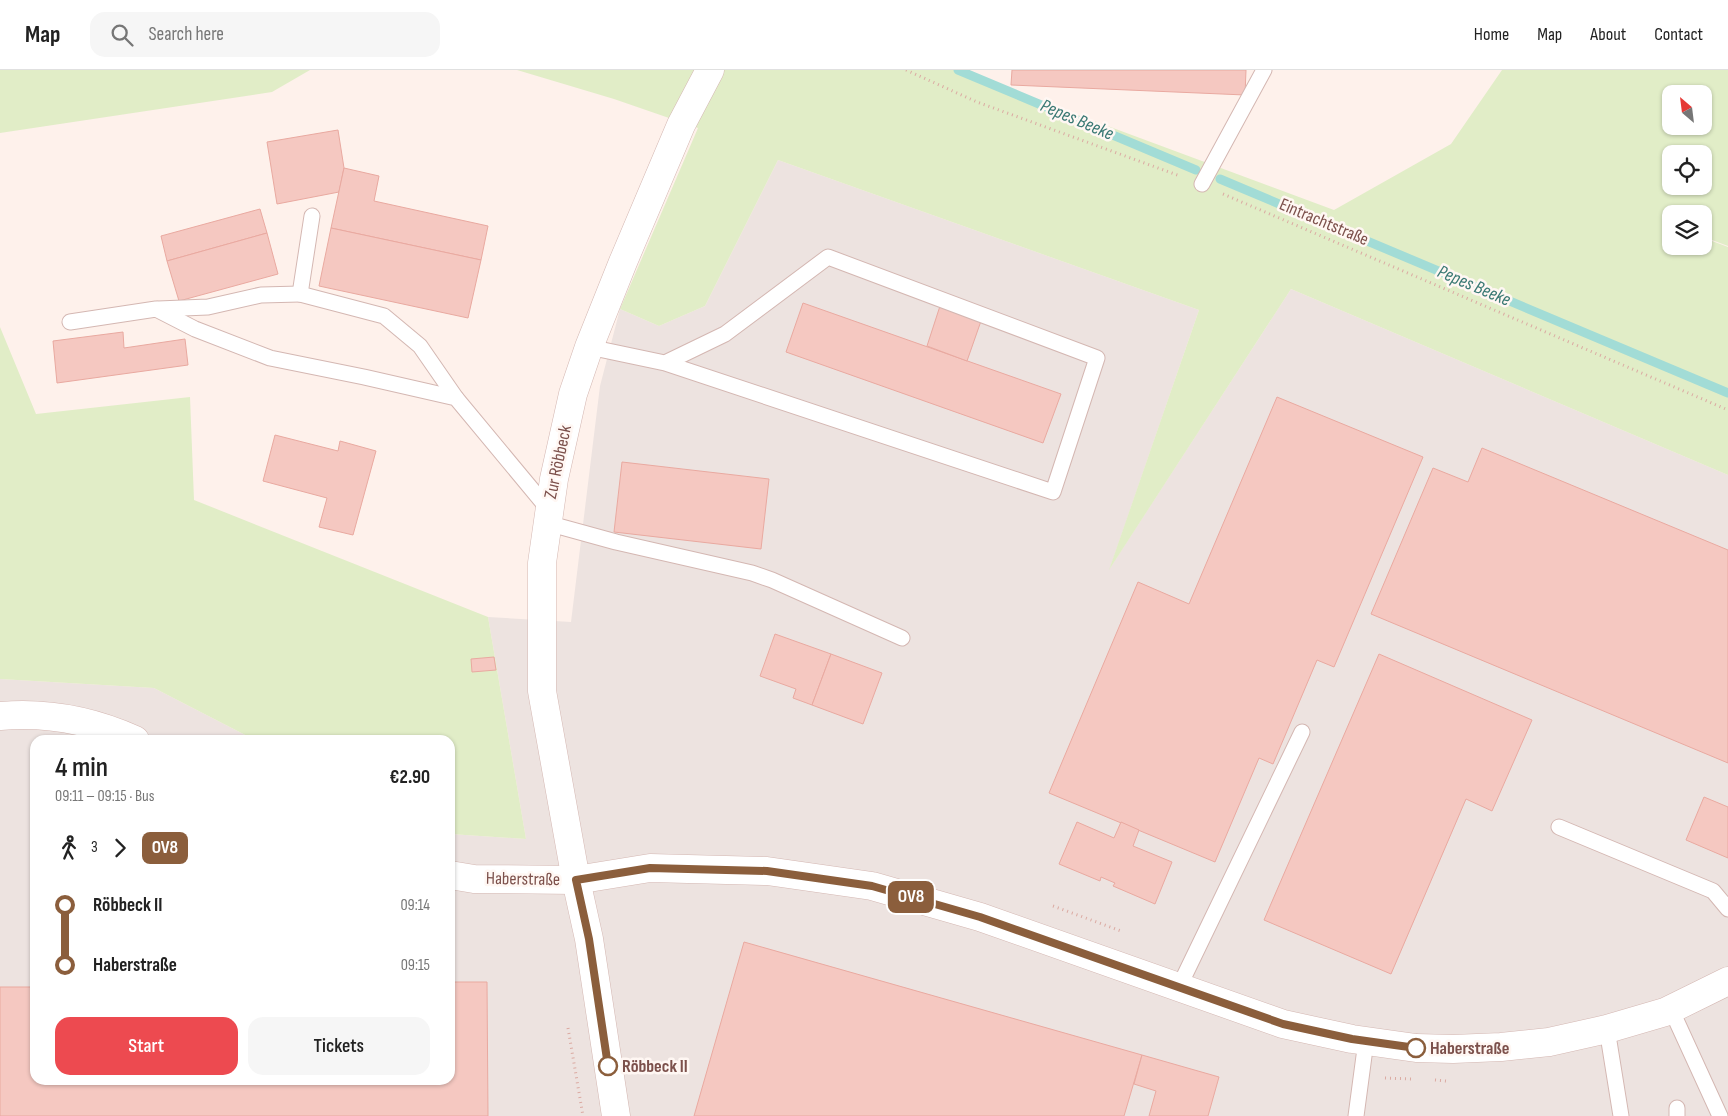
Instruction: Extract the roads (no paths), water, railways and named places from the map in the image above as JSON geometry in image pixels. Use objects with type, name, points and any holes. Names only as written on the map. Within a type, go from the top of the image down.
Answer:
[{"type":"street","name":"Zur Röbbeck","points":[[616,1116],[589,939],[576,880],[542,691],[542,563],[554,479],[573,394],[623,262],[681,125],[710,70]]},
{"type":"street","points":[[0,716],[15,714],[69,719],[123,735]]},
{"type":"street","name":"Haberstraße","points":[[455,876],[474,879],[576,880],[650,868],[767,871],[872,886],[980,917],[1283,1024],[1352,1039],[1416,1048],[1501,1047],[1548,1042],[1607,1029],[1664,1012],[1728,981]]},
{"type":"lane","points":[[1202,184],[1264,70]]},
{"type":"lane","points":[[300,294],[312,216]]},
{"type":"lane","points":[[589,348],[665,363],[1053,492],[1097,358],[828,257],[725,334],[665,363]]},
{"type":"lane","points":[[70,322],[156,309],[208,306],[261,295],[300,294],[384,316],[420,346],[456,398],[548,516],[616,542],[765,577],[902,638]]},
{"type":"lane","points":[[156,309],[195,329],[270,358],[456,398]]},
{"type":"lane","points":[[1178,987],[1302,732]]},
{"type":"lane","points":[[1560,827],[1713,891],[1728,909]]},
{"type":"lane","points":[[1672,1009],[1720,1116]]},
{"type":"lane","points":[[1607,1029],[1621,1116]]},
{"type":"lane","points":[[1356,1116],[1366,1041]]},
{"type":"waterway","name":"Pepes Beeke","points":[[958,70],[1196,170]]},
{"type":"waterway","name":"Pepes Beeke","points":[[1220,179],[1728,393]]},
{"type":"place","name":"Haberstraße","points":[[1416,1048]]},
{"type":"place","name":"Röbbeck II","points":[[608,1066]]}]
